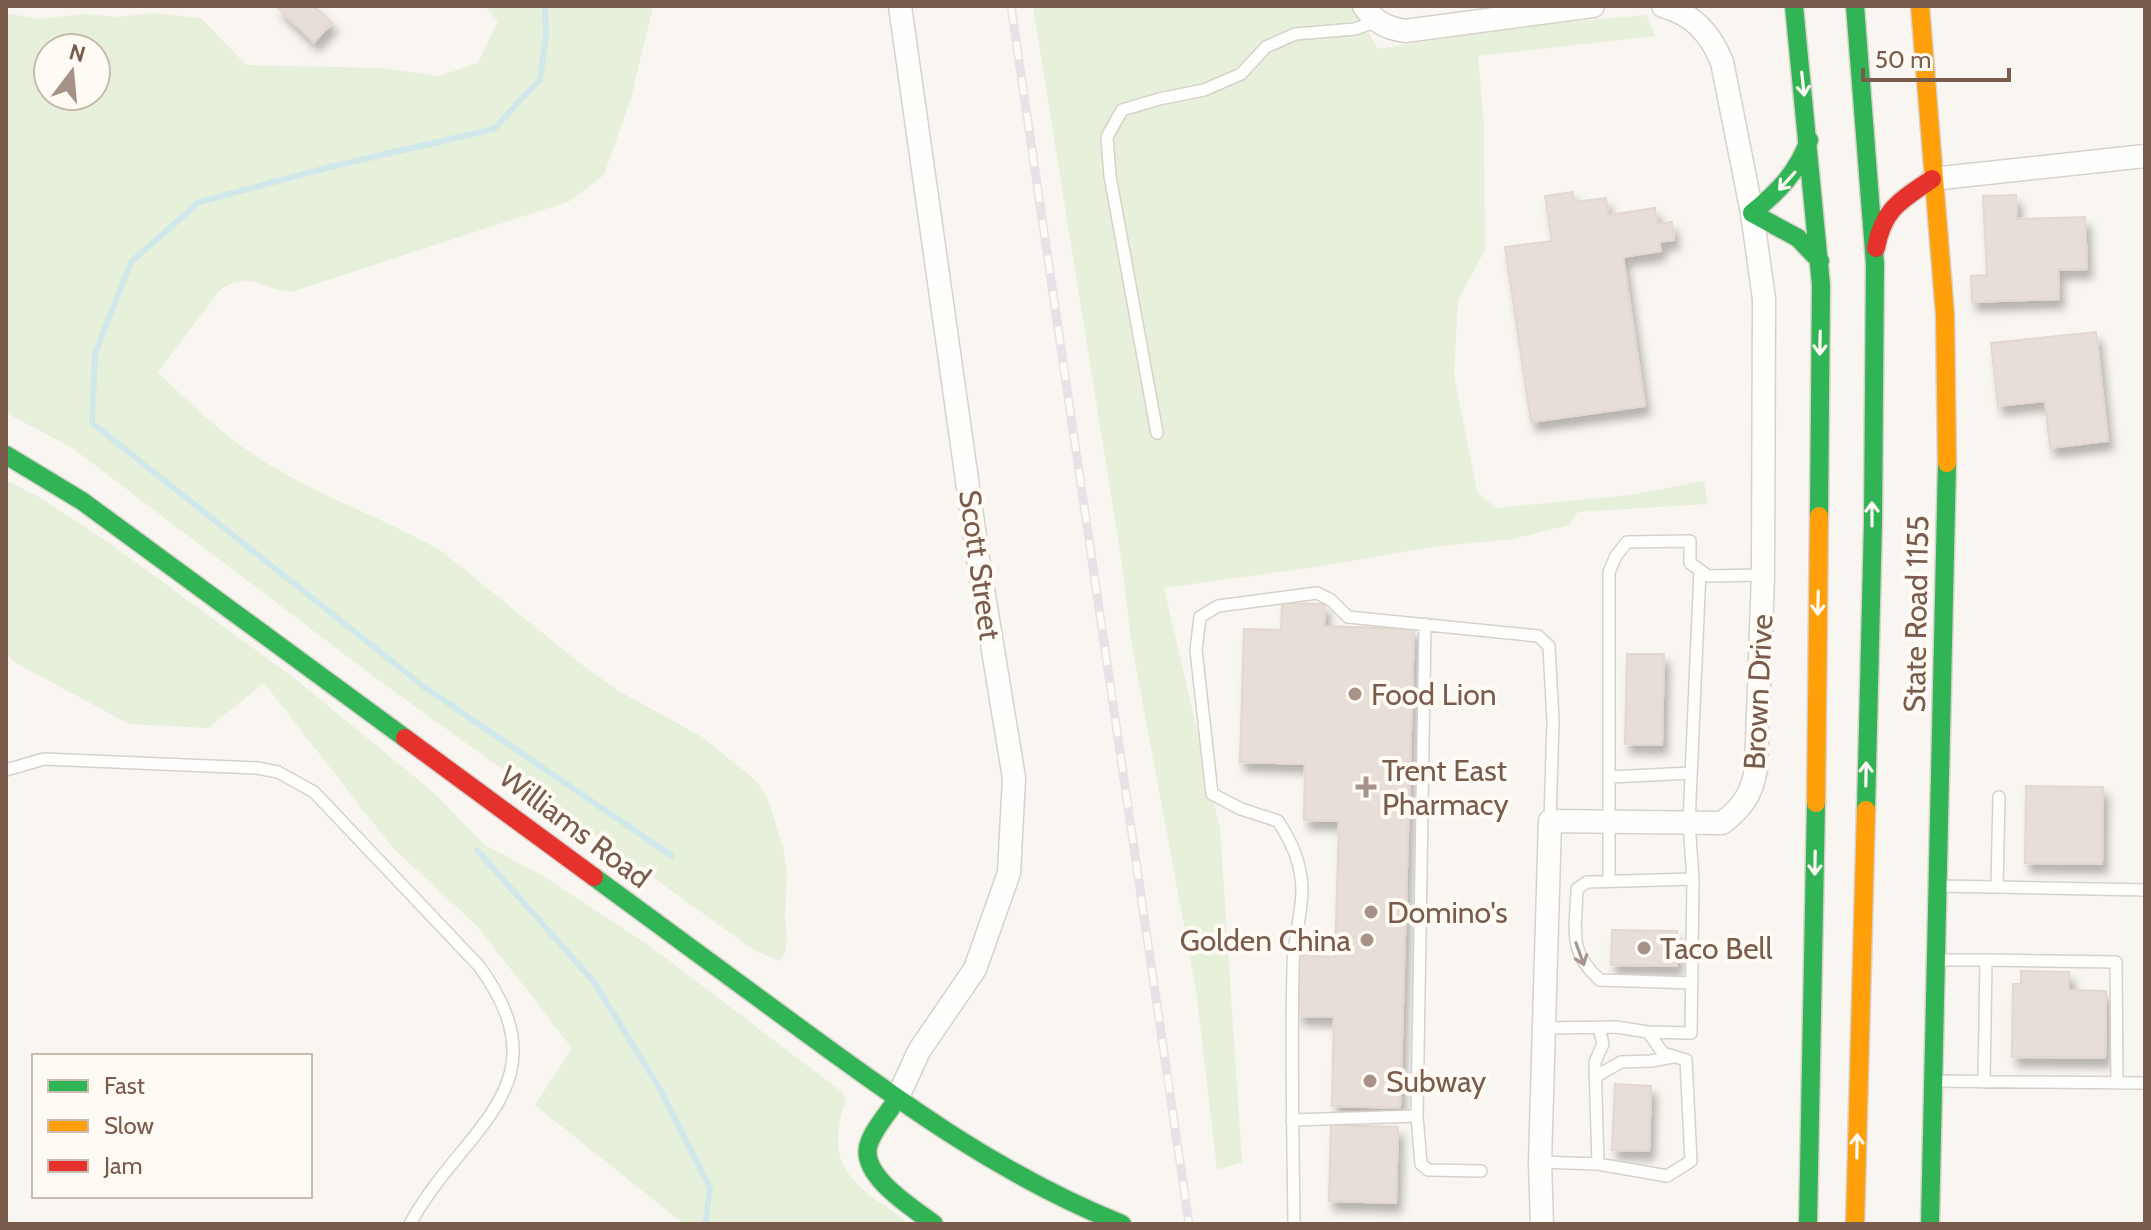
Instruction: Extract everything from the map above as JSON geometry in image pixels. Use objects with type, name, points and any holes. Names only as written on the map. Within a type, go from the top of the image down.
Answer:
[{"type":"main road","points":[[1794,6],[1820,261],[1814,960],[1808,1224]]},
{"type":"main road","points":[[1855,6],[1875,264]]},
{"type":"main road","name":"State Road 1155","points":[[1920,6],[1945,315],[1947,461],[1930,1224]]},
{"type":"main road","points":[[1864,127],[1881,157]]},
{"type":"main road","points":[[1809,140],[1801,163],[1788,183],[1752,213],[1798,237],[1820,261]]},
{"type":"main road","points":[[1905,169],[1932,179]]},
{"type":"main road","points":[[1855,1224],[1873,521],[1875,264],[1877,237],[1886,212],[1932,179]]},
{"type":"main road","name":"Williams Road","points":[[6,455],[82,501],[968,1148],[1068,1203],[1122,1224]]},
{"type":"main road","points":[[897,1099],[868,1148],[868,1163],[876,1177],[934,1224]]},
{"type":"street","name":"Scott Street","points":[[897,1099],[919,1051],[975,969],[1009,873],[1014,778],[979,565],[900,6]]},
{"type":"street","points":[[1370,14],[1389,28],[1423,30],[1593,6]]},
{"type":"street","name":"Brown Drive","points":[[1550,821],[1722,823],[1746,801],[1754,786],[1763,575],[1764,299],[1752,213],[1722,62],[1713,40],[1697,22],[1678,10],[1663,6]]},
{"type":"street","points":[[1932,179],[2145,156]]},
{"type":"street","points":[[1542,1224],[1540,1162],[1550,821]]},
{"type":"lane","points":[[1157,433],[1110,176],[1107,137],[1122,110],[1204,90],[1241,74],[1266,47],[1295,34],[1355,29],[1370,14]]},
{"type":"lane","points":[[1609,881],[1609,572],[1616,556],[1627,542],[1690,541],[1690,563],[1708,576],[1763,575]]},
{"type":"lane","points":[[1544,1028],[1691,1033],[1693,879],[1689,823],[1700,570]]},
{"type":"lane","points":[[1294,1224],[1293,949],[1302,890],[1296,851],[1278,821],[1241,809],[1212,794],[1196,650],[1200,617],[1218,606],[1317,593],[1331,600],[1348,617],[1538,636],[1549,646],[1553,721],[1550,821]]},
{"type":"lane","points":[[1425,624],[1417,1116],[1421,1164],[1428,1170],[1481,1171]]},
{"type":"lane","points":[[6,770],[44,759],[257,768],[278,772],[314,792],[479,966],[498,991],[508,1016],[513,1066],[492,1115],[437,1179],[410,1224]]},
{"type":"lane","points":[[1610,777],[1691,773]]},
{"type":"lane","points":[[1997,887],[1999,797]]},
{"type":"lane","points":[[1692,983],[1600,980],[1582,965],[1575,944],[1577,889],[1587,882],[1693,879]]},
{"type":"lane","points":[[1939,886],[2145,890]]},
{"type":"lane","points":[[1937,960],[2116,962],[2117,1083]]},
{"type":"lane","points":[[1984,1082],[1986,960]]},
{"type":"lane","points":[[1598,1164],[1595,1062],[1603,1044],[1599,1028]]},
{"type":"lane","points":[[1540,1162],[1598,1164],[1667,1176],[1691,1161],[1686,1060],[1663,1053],[1648,1032]]},
{"type":"lane","points":[[1595,1077],[1621,1062],[1676,1057]]},
{"type":"lane","points":[[1933,1081],[2145,1083]]},
{"type":"lane","points":[[1292,1120],[1417,1116]]},
{"type":"green space","points":[[484,6],[653,6],[631,98],[604,175],[570,201],[291,292],[256,282],[231,284],[221,289],[158,372],[248,451],[302,483],[441,551],[585,667],[619,691],[702,737],[754,779],[765,793],[771,808],[787,871],[787,942],[784,956],[779,961],[754,950],[381,682],[71,447],[6,413],[6,13],[38,19],[83,14],[119,17],[153,13],[201,18],[246,65],[382,68],[439,76],[478,63],[498,21]]},
{"type":"green space","points":[[1033,6],[1354,6],[1378,49],[1521,26],[1646,15],[1655,36],[1478,56],[1484,124],[1485,250],[1458,300],[1454,376],[1477,491],[1495,508],[1631,495],[1704,481],[1708,504],[1578,512],[1569,525],[1513,539],[1432,547],[1164,588],[1220,829],[1242,1162],[1217,1170],[1196,990],[1131,640],[1122,564]]},
{"type":"green space","points":[[6,480],[39,497],[108,542],[294,678],[433,792],[485,845],[543,876],[650,946],[842,1092],[846,1099],[838,1145],[845,1169],[865,1191],[908,1224],[684,1224],[535,1105],[572,1048],[478,927],[392,847],[264,683],[208,728],[129,724],[14,662],[6,652]]},
{"type":"building","points":[[276,6],[314,6],[332,23],[314,42]]},
{"type":"building","points":[[1573,192],[1574,202],[1606,198],[1608,215],[1655,208],[1657,224],[1672,222],[1674,240],[1659,242],[1661,251],[1623,257],[1645,406],[1531,422],[1505,247],[1552,241],[1545,196]]},
{"type":"building","points":[[2016,195],[2017,219],[2085,217],[2087,269],[2058,270],[2059,299],[1972,302],[1971,276],[1987,275],[1983,196]]},
{"type":"building","points":[[2096,332],[2108,441],[2050,448],[2045,401],[1998,406],[1991,343]]},
{"type":"building","points":[[1282,603],[1325,604],[1324,626],[1414,629],[1400,1108],[1332,1106],[1334,1017],[1298,1016],[1299,955],[1335,957],[1339,821],[1304,820],[1305,764],[1240,762],[1244,629],[1281,630]]},
{"type":"building","points":[[1627,654],[1664,654],[1662,745],[1625,744]]},
{"type":"building","points":[[2026,786],[2103,787],[2102,864],[2025,863]]},
{"type":"building","name":"Taco Bell","points":[[1612,930],[1677,931],[1677,966],[1611,965]]},
{"type":"building","points":[[2021,971],[2069,972],[2069,990],[2106,991],[2105,1058],[2012,1057],[2013,984],[2021,984]]},
{"type":"building","points":[[1615,1084],[1651,1086],[1649,1151],[1612,1150]]},
{"type":"building","points":[[1331,1125],[1398,1127],[1396,1203],[1329,1201]]},
{"type":"waterway","points":[[545,6],[546,34],[540,79],[494,129],[330,167],[199,202],[131,262],[95,354],[92,423],[423,686],[672,856]]},
{"type":"waterway","points":[[477,850],[594,982],[660,1089],[710,1188],[705,1224]]},
{"type":"railway","points":[[1011,6],[1189,1224]]},
{"type":"traffic: fast","points":[[1794,6],[1821,285],[1819,516]]},
{"type":"traffic: fast","points":[[1855,6],[1875,264],[1866,810]]},
{"type":"traffic: fast","points":[[1809,140],[1786,181],[1752,213],[1798,238],[1820,261]]},
{"type":"traffic: fast","points":[[6,455],[82,501],[405,738]]},
{"type":"traffic: fast","points":[[1930,1224],[1947,463]]},
{"type":"traffic: fast","points":[[1808,1224],[1816,803]]},
{"type":"traffic: fast","points":[[594,877],[919,1113],[997,1163],[1079,1206],[1122,1224]]},
{"type":"traffic: fast","points":[[897,1099],[873,1134],[868,1158],[891,1191],[934,1224]]},
{"type":"traffic: slow","points":[[1920,6],[1945,315],[1947,463]]},
{"type":"traffic: slow","points":[[1816,803],[1819,516]]},
{"type":"traffic: slow","points":[[1855,1224],[1866,810]]},
{"type":"traffic: jam","points":[[1876,248],[1883,224],[1895,207],[1932,179]]},
{"type":"traffic: jam","points":[[405,738],[594,877]]},
{"type":"place","name":"Food Lion","points":[[1355,694]]},
{"type":"place","name":"Trent East Pharmacy","points":[[1366,787]]},
{"type":"place","name":"Domino's","points":[[1371,912]]},
{"type":"place","name":"Golden China","points":[[1367,940]]},
{"type":"place","name":"Taco Bell","points":[[1644,948]]},
{"type":"place","name":"Subway","points":[[1370,1081]]}]
